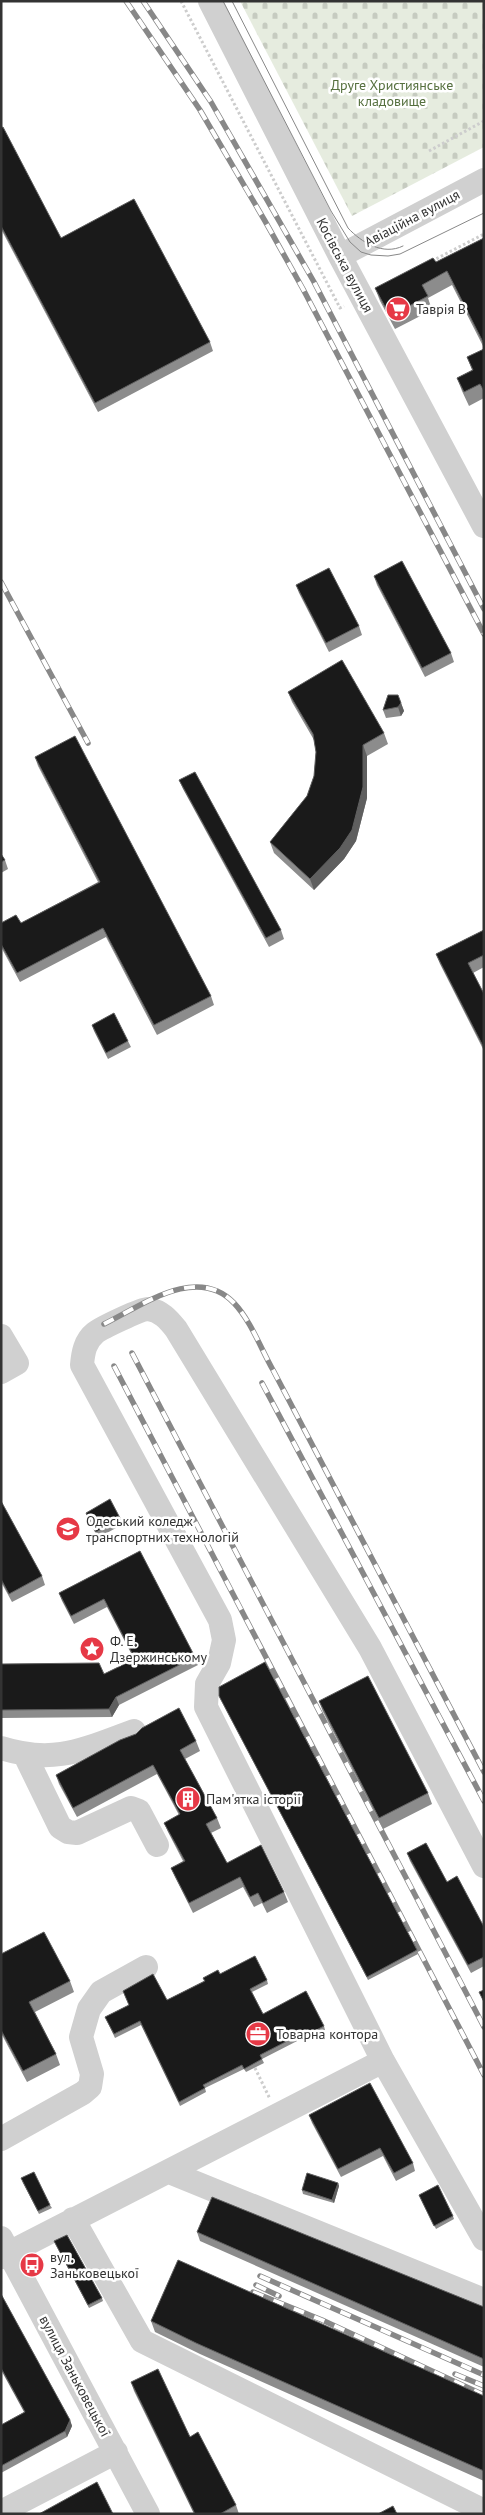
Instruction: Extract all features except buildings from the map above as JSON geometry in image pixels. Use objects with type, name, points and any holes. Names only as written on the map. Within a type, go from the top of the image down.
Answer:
[{"type":"street","name":"Косівська вулиця","points":[[210,1],[340,256],[484,526]]},
{"type":"street","name":"Авіаційна вулиця","points":[[340,256],[484,180]]},
{"type":"street","points":[[484,1866],[370,1648],[168,1318],[158,1312],[145,1309],[95,1333],[83,1350],[82,1365],[220,1620],[224,1640],[219,1663],[207,1684],[206,1707],[383,2061],[484,2239]]},
{"type":"street","points":[[1,1336],[9,1368]]},
{"type":"street","points":[[1,1748],[25,1755],[72,1754],[134,1731]]},
{"type":"street","points":[[25,1755],[60,1827],[68,1832],[77,1833],[131,1808],[139,1811],[157,1845]]},
{"type":"street","points":[[1,2140],[83,2094],[90,2087],[92,2074],[81,2037],[90,2009],[101,1992],[146,1967]]},
{"type":"street","points":[[4,2249],[72,2219],[169,2172],[383,2061]]},
{"type":"street","points":[[169,2172],[484,2300]]},
{"type":"street","points":[[72,2219],[142,2341],[484,2511]]},
{"type":"street","name":"вулиця Заньковецької","points":[[4,2249],[148,2514]]},
{"type":"street","points":[[1,2512],[116,2452]]},
{"type":"path","points":[[181,1],[340,308],[362,297]]},
{"type":"path","points":[[429,151],[484,121]]},
{"type":"path","points":[[423,265],[484,234]]},
{"type":"path","points":[[255,2068],[278,2116]]},
{"type":"green space","name":"Друге Християнське кладовище","points":[[240,1],[484,1],[484,147],[352,216]]},
{"type":"tram line","points":[[223,1],[331,211],[350,242],[361,252],[371,255],[388,256],[400,254],[484,213]]},
{"type":"tram line","points":[[232,1],[348,228],[359,238],[373,246],[388,249],[403,246]]},
{"type":"railway","points":[[126,1],[200,110],[265,221],[303,289],[484,634]]},
{"type":"railway","points":[[143,1],[211,102],[314,282],[484,609]]},
{"type":"railway","points":[[1,582],[88,743]]},
{"type":"railway","points":[[104,1324],[152,1299],[186,1288],[203,1287],[219,1292],[240,1310],[255,1335],[484,1772]]},
{"type":"railway","points":[[132,1353],[484,2027]]},
{"type":"railway","points":[[114,1366],[484,2075]]},
{"type":"railway","points":[[262,1383],[484,1801]]},
{"type":"railway","points":[[260,2276],[484,2375]]},
{"type":"railway","points":[[256,2285],[279,2296]]},
{"type":"railway","points":[[253,2292],[322,2320],[484,2395]]},
{"type":"railway","points":[[455,2374],[484,2386]]},
{"type":"place","name":"Таврія В","points":[[398,309]]},
{"type":"place","name":"Одеський коледж транспортних технологій","points":[[68,1529]]},
{"type":"place","name":"Ф. Е. Дзержинському","points":[[92,1649]]},
{"type":"place","name":"Пам'ятка історії","points":[[188,1799]]},
{"type":"place","name":"Товарна контора","points":[[258,2034]]},
{"type":"place","name":"вул. Заньковецької","points":[[32,2265]]}]
